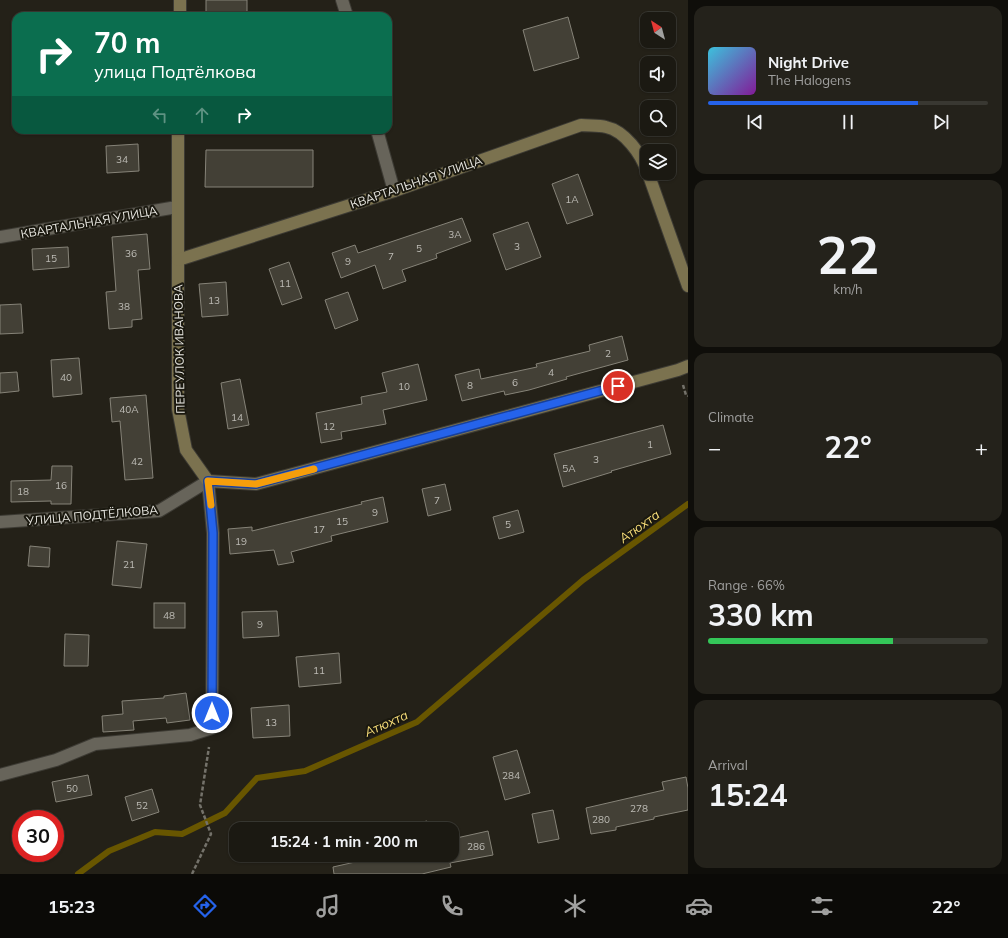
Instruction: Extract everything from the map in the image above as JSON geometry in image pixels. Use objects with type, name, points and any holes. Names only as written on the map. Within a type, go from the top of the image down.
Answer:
[{"type":"main road","points":[[180,0],[180,12]]},
{"type":"main road","name":"КВАРТАЛЬНАЯ УЛИЦА","points":[[178,260],[394,191],[581,125],[607,127],[628,140],[640,159]]},
{"type":"main road","name":"ПЕРЕУЛОК ИВАНОВА","points":[[178,134],[178,409],[186,450],[208,481]]},
{"type":"main road","name":"КВАРТАЛЬНАЯ УЛИЦА","points":[[650,180],[688,286]]},
{"type":"main road","points":[[208,481],[256,484],[688,366]]},
{"type":"street","points":[[342,0],[345,12]]},
{"type":"street","points":[[378,134],[394,191]]},
{"type":"street","name":"КВАРТАЛЬНАЯ УЛИЦА","points":[[0,237],[177,207]]},
{"type":"street","name":"УЛИЦА ПОДТЁЛКОВА","points":[[0,522],[159,511],[208,481]]},
{"type":"street","name":"ПЕРЕУЛОК ИВАНОВА","points":[[208,481],[213,533],[212,728]]},
{"type":"street","points":[[0,775],[56,760],[95,744],[190,735],[212,728]]},
{"type":"path","points":[[192,874],[211,834],[200,805],[212,728]]},
{"type":"building","points":[[206,0],[247,0],[247,12],[206,12]]},
{"type":"building","points":[[568,17],[579,58],[534,71],[523,30]]},
{"type":"building","points":[[138,144],[139,171],[107,173],[106,146]]},
{"type":"building","points":[[206,150],[313,150],[313,187],[205,187]]},
{"type":"building","points":[[578,174],[593,215],[567,224],[552,184]]},
{"type":"building","points":[[462,218],[471,241],[436,254],[437,258],[402,270],[406,281],[383,289],[375,265],[341,278],[332,253],[355,245],[358,253]]},
{"type":"building","points":[[528,222],[541,257],[506,270],[493,234]]},
{"type":"building","points":[[147,234],[150,269],[138,270],[142,319],[132,320],[132,327],[109,329],[106,292],[116,291],[112,237]]},
{"type":"building","points":[[68,247],[69,267],[33,270],[32,249]]},
{"type":"building","points":[[289,262],[302,298],[282,305],[269,269]]},
{"type":"building","points":[[226,282],[228,315],[202,317],[199,284]]},
{"type":"building","points":[[348,292],[358,320],[335,329],[325,300]]},
{"type":"building","points":[[21,304],[23,333],[0,334],[0,305]]},
{"type":"building","points":[[622,336],[628,360],[566,377],[567,379],[529,390],[505,395],[504,391],[462,401],[455,375],[479,369],[481,379],[537,367],[536,364],[590,351],[589,345]]},
{"type":"building","points":[[79,358],[82,394],[53,397],[51,360]]},
{"type":"building","points":[[418,364],[427,400],[383,410],[386,424],[341,432],[342,439],[321,443],[316,413],[362,404],[361,397],[387,392],[382,373]]},
{"type":"building","points":[[17,372],[19,391],[0,393],[0,373]]},
{"type":"building","points":[[240,379],[249,425],[228,429],[221,383]]},
{"type":"building","points":[[146,395],[153,478],[125,480],[120,421],[112,422],[110,398]]},
{"type":"building","points":[[663,425],[671,454],[611,471],[612,472],[563,487],[554,454]]},
{"type":"building","points":[[52,466],[72,466],[71,504],[51,504],[51,501],[11,502],[11,481],[51,480]]},
{"type":"building","points":[[445,484],[451,510],[428,516],[422,489]]},
{"type":"building","points":[[383,497],[388,522],[331,536],[332,541],[291,552],[294,562],[278,565],[274,550],[230,554],[228,529],[252,527],[252,531],[362,504],[361,502]]},
{"type":"building","points":[[518,510],[524,532],[499,539],[493,517]]},
{"type":"building","points":[[117,541],[147,544],[141,588],[112,585]]},
{"type":"building","points":[[30,546],[50,548],[49,567],[28,566]]},
{"type":"building","points":[[154,603],[185,603],[185,628],[154,628]]},
{"type":"building","points":[[277,611],[279,636],[243,638],[242,612]]},
{"type":"building","points":[[65,634],[89,635],[88,666],[64,666]]},
{"type":"building","points":[[339,653],[341,683],[299,687],[296,657]]},
{"type":"building","points":[[186,693],[190,720],[167,723],[166,718],[133,721],[134,730],[103,732],[102,716],[123,714],[122,701],[164,698],[164,696]]},
{"type":"building","points":[[289,705],[290,736],[253,738],[251,708]]},
{"type":"building","points":[[517,750],[530,793],[505,800],[493,757]]},
{"type":"building","points":[[88,775],[92,795],[56,802],[52,782]]},
{"type":"building","points":[[686,777],[688,788],[688,810],[616,827],[616,830],[591,834],[586,808],[664,790],[662,782]]},
{"type":"building","points":[[152,789],[159,812],[132,821],[125,797]]},
{"type":"building","points":[[553,810],[559,839],[538,843],[532,814]]},
{"type":"building","points":[[488,831],[493,855],[459,861],[459,837]]},
{"type":"building","points":[[355,862],[455,862],[450,863],[451,867],[422,874],[334,874],[333,867]]},
{"type":"waterway","name":"Атюхта","points":[[78,874],[109,851],[155,832],[182,834],[225,813],[257,778],[305,771],[417,722],[583,580],[688,504]]},
{"type":"slow traffic","points":[[211,505],[208,481],[256,484],[314,469]]},
{"type":"route","points":[[212,713],[213,533],[208,481],[256,484],[618,386]]}]
